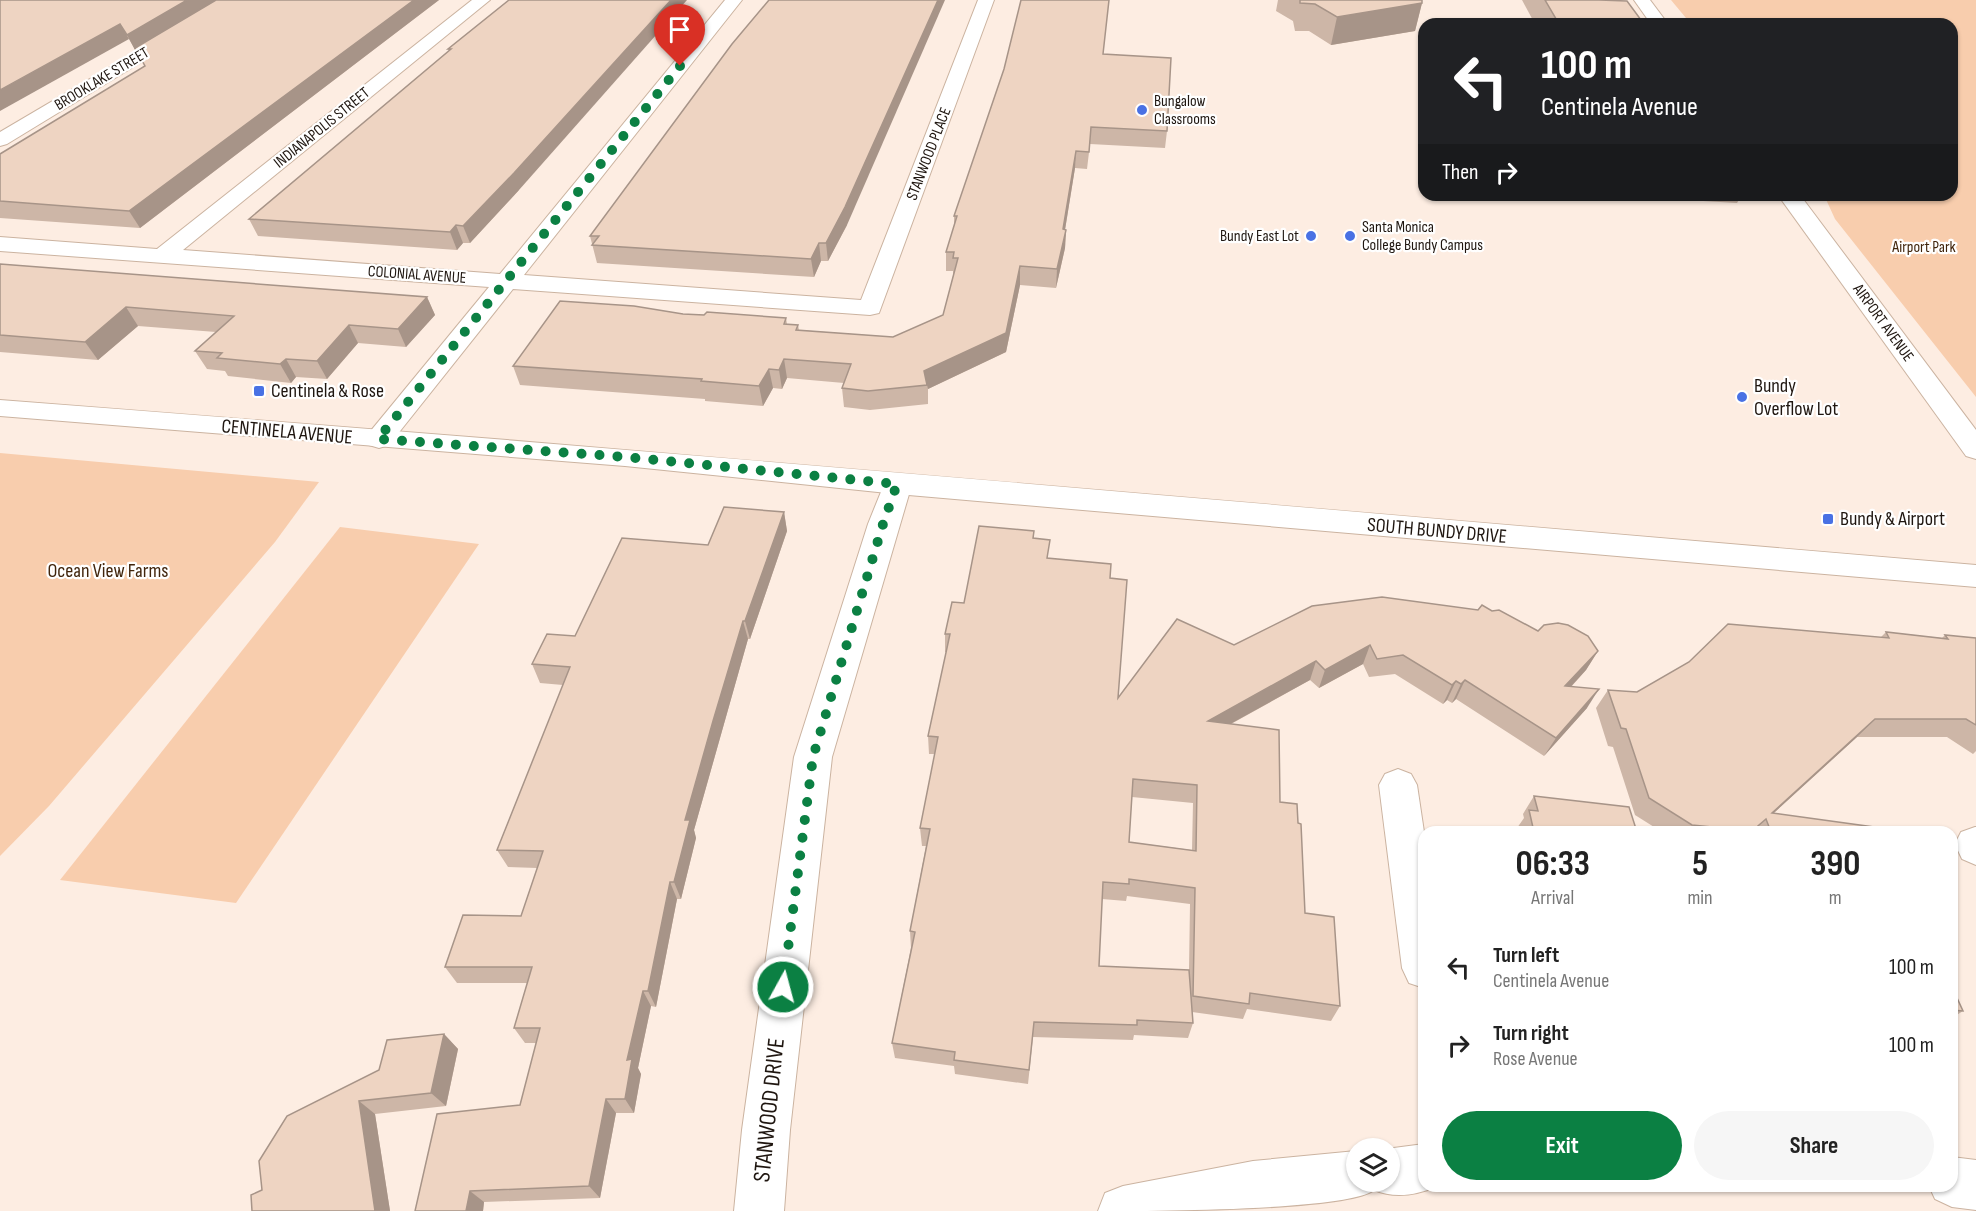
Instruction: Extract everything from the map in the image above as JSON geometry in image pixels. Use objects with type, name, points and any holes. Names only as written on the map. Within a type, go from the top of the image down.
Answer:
[{"type":"street","name":"BROOKLAKE STREET","points":[[0,140],[235,0]]},
{"type":"street","name":"INDIANAPOLIS STREET","points":[[162,256],[482,0]]},
{"type":"street","points":[[378,439],[734,0]]},
{"type":"street","name":"STANWOOD PLACE","points":[[870,308],[986,0]]},
{"type":"street","points":[[1642,0],[1656,18]]},
{"type":"street","name":"AIRPORT AVENUE","points":[[1793,201],[1976,450]]},
{"type":"street","name":"COLONIAL AVENUE","points":[[0,244],[870,308]]},
{"type":"street","name":"CENTINELA AVENUE","points":[[0,408],[626,457],[897,484]]},
{"type":"street","name":"SOUTH BUNDY DRIVE","points":[[897,484],[1976,576]]},
{"type":"street","name":"STANWOOD DRIVE","points":[[759,1211],[766,1130],[813,757],[897,484]]},
{"type":"street","points":[[1398,785],[1418,926]]},
{"type":"street","points":[[1400,1171],[1418,1169]]},
{"type":"street","points":[[1123,1211],[1253,1186],[1346,1176]]},
{"type":"street","points":[[1958,1183],[1976,1185]]},
{"type":"green space","name":"Airport Park","points":[[1671,0],[1976,0],[1976,397],[1835,219],[1827,201],[1958,201],[1958,18],[1686,18]]},
{"type":"green space","name":"Ocean View Farms","points":[[0,453],[319,482],[275,542],[49,806],[0,856]]},
{"type":"green space","points":[[340,527],[479,544],[236,903],[60,880]]},
{"type":"building","points":[[0,0],[187,0],[127,35],[120,24],[0,90]]},
{"type":"building","points":[[216,0],[414,0],[129,211],[0,201],[0,154],[145,66],[135,48]]},
{"type":"building","points":[[509,0],[671,0],[463,226],[456,225],[450,232],[249,219],[451,49],[448,49]]},
{"type":"building","points":[[769,0],[938,0],[845,207],[826,243],[819,243],[811,259],[592,245],[599,236],[590,236],[732,44]]},
{"type":"building","points":[[1021,0],[1109,0],[1103,54],[1171,58],[1167,131],[1091,127],[1089,152],[1076,151],[1063,229],[1066,230],[1057,269],[1020,266],[1006,333],[924,371],[927,385],[868,391],[842,388],[851,364],[784,359],[779,370],[769,369],[759,386],[701,381],[702,379],[513,366],[560,301],[634,306],[683,314],[704,315],[707,312],[786,318],[784,324],[798,325],[796,330],[893,337],[943,315],[958,258],[953,258],[954,252],[946,252],[957,216],[954,216],[1004,69]]},
{"type":"building","points":[[1300,0],[1422,0],[1422,3],[1337,17],[1315,4],[1300,3]]},
{"type":"building","points":[[1545,0],[1627,1],[1640,18],[1556,18]]},
{"type":"building","points":[[0,264],[427,297],[398,329],[349,325],[317,361],[286,359],[280,364],[217,358],[222,353],[195,351],[234,316],[126,307],[85,342],[0,335]]},
{"type":"building","points":[[724,507],[784,512],[745,621],[743,621],[685,820],[690,820],[674,882],[670,882],[648,991],[643,991],[627,1060],[632,1059],[625,1099],[606,1099],[589,1186],[470,1191],[466,1211],[415,1211],[437,1114],[520,1105],[540,1028],[514,1028],[532,967],[445,967],[463,915],[521,916],[543,851],[497,850],[570,667],[532,664],[547,634],[575,636],[622,538],[708,545]]},
{"type":"building","points":[[979,526],[1034,531],[1033,538],[1050,540],[1047,558],[1111,564],[1110,578],[1127,580],[1118,698],[1177,619],[1234,645],[1312,606],[1382,597],[1478,610],[1482,605],[1492,611],[1499,610],[1538,631],[1544,625],[1558,623],[1568,625],[1588,636],[1598,651],[1565,686],[1599,689],[1556,738],[1465,680],[1461,684],[1456,681],[1452,685],[1403,655],[1377,659],[1370,645],[1325,670],[1316,661],[1208,721],[1279,730],[1280,802],[1297,804],[1298,823],[1301,824],[1305,913],[1334,917],[1340,1006],[1250,993],[1249,1004],[1193,996],[1195,888],[1129,879],[1129,884],[1103,882],[1099,966],[1189,970],[1193,1023],[1137,1020],[1137,1025],[1034,1022],[1029,1070],[954,1060],[955,1052],[892,1043],[915,932],[910,931],[930,829],[920,828],[938,737],[928,736],[950,634],[945,634],[952,602],[964,603]],"holes":[[[1133,779],[1197,785],[1196,851],[1129,842]]]},
{"type":"building","points":[[1728,624],[1889,638],[1886,632],[1948,639],[1945,635],[1976,638],[1976,725],[1966,719],[1875,719],[1772,813],[1867,826],[1769,826],[1766,819],[1758,826],[1692,825],[1649,798],[1626,729],[1621,728],[1608,690],[1637,692],[1689,662]]},
{"type":"building","points":[[1534,796],[1629,807],[1635,826],[1533,826],[1529,810],[1538,811]]},
{"type":"building","points":[[1958,1000],[1963,1011],[1958,1011]]},
{"type":"building","points":[[444,1034],[431,1093],[359,1101],[375,1211],[252,1211],[251,1195],[262,1190],[259,1161],[287,1116],[379,1070],[387,1040]]},
{"type":"place","name":"Bungalow Classrooms","points":[[1142,110]]},
{"type":"place","name":"Bundy East Lot","points":[[1311,236]]},
{"type":"place","name":"Santa Monica College Bundy Campus","points":[[1350,236]]},
{"type":"place","name":"Centinela & Rose","points":[[259,391]]},
{"type":"place","name":"Bundy Overflow Lot","points":[[1742,397]]},
{"type":"place","name":"Bundy & Airport","points":[[1828,519]]},
{"type":"route","points":[[680,66],[378,439],[626,457],[897,484],[813,757],[783,987]]}]
